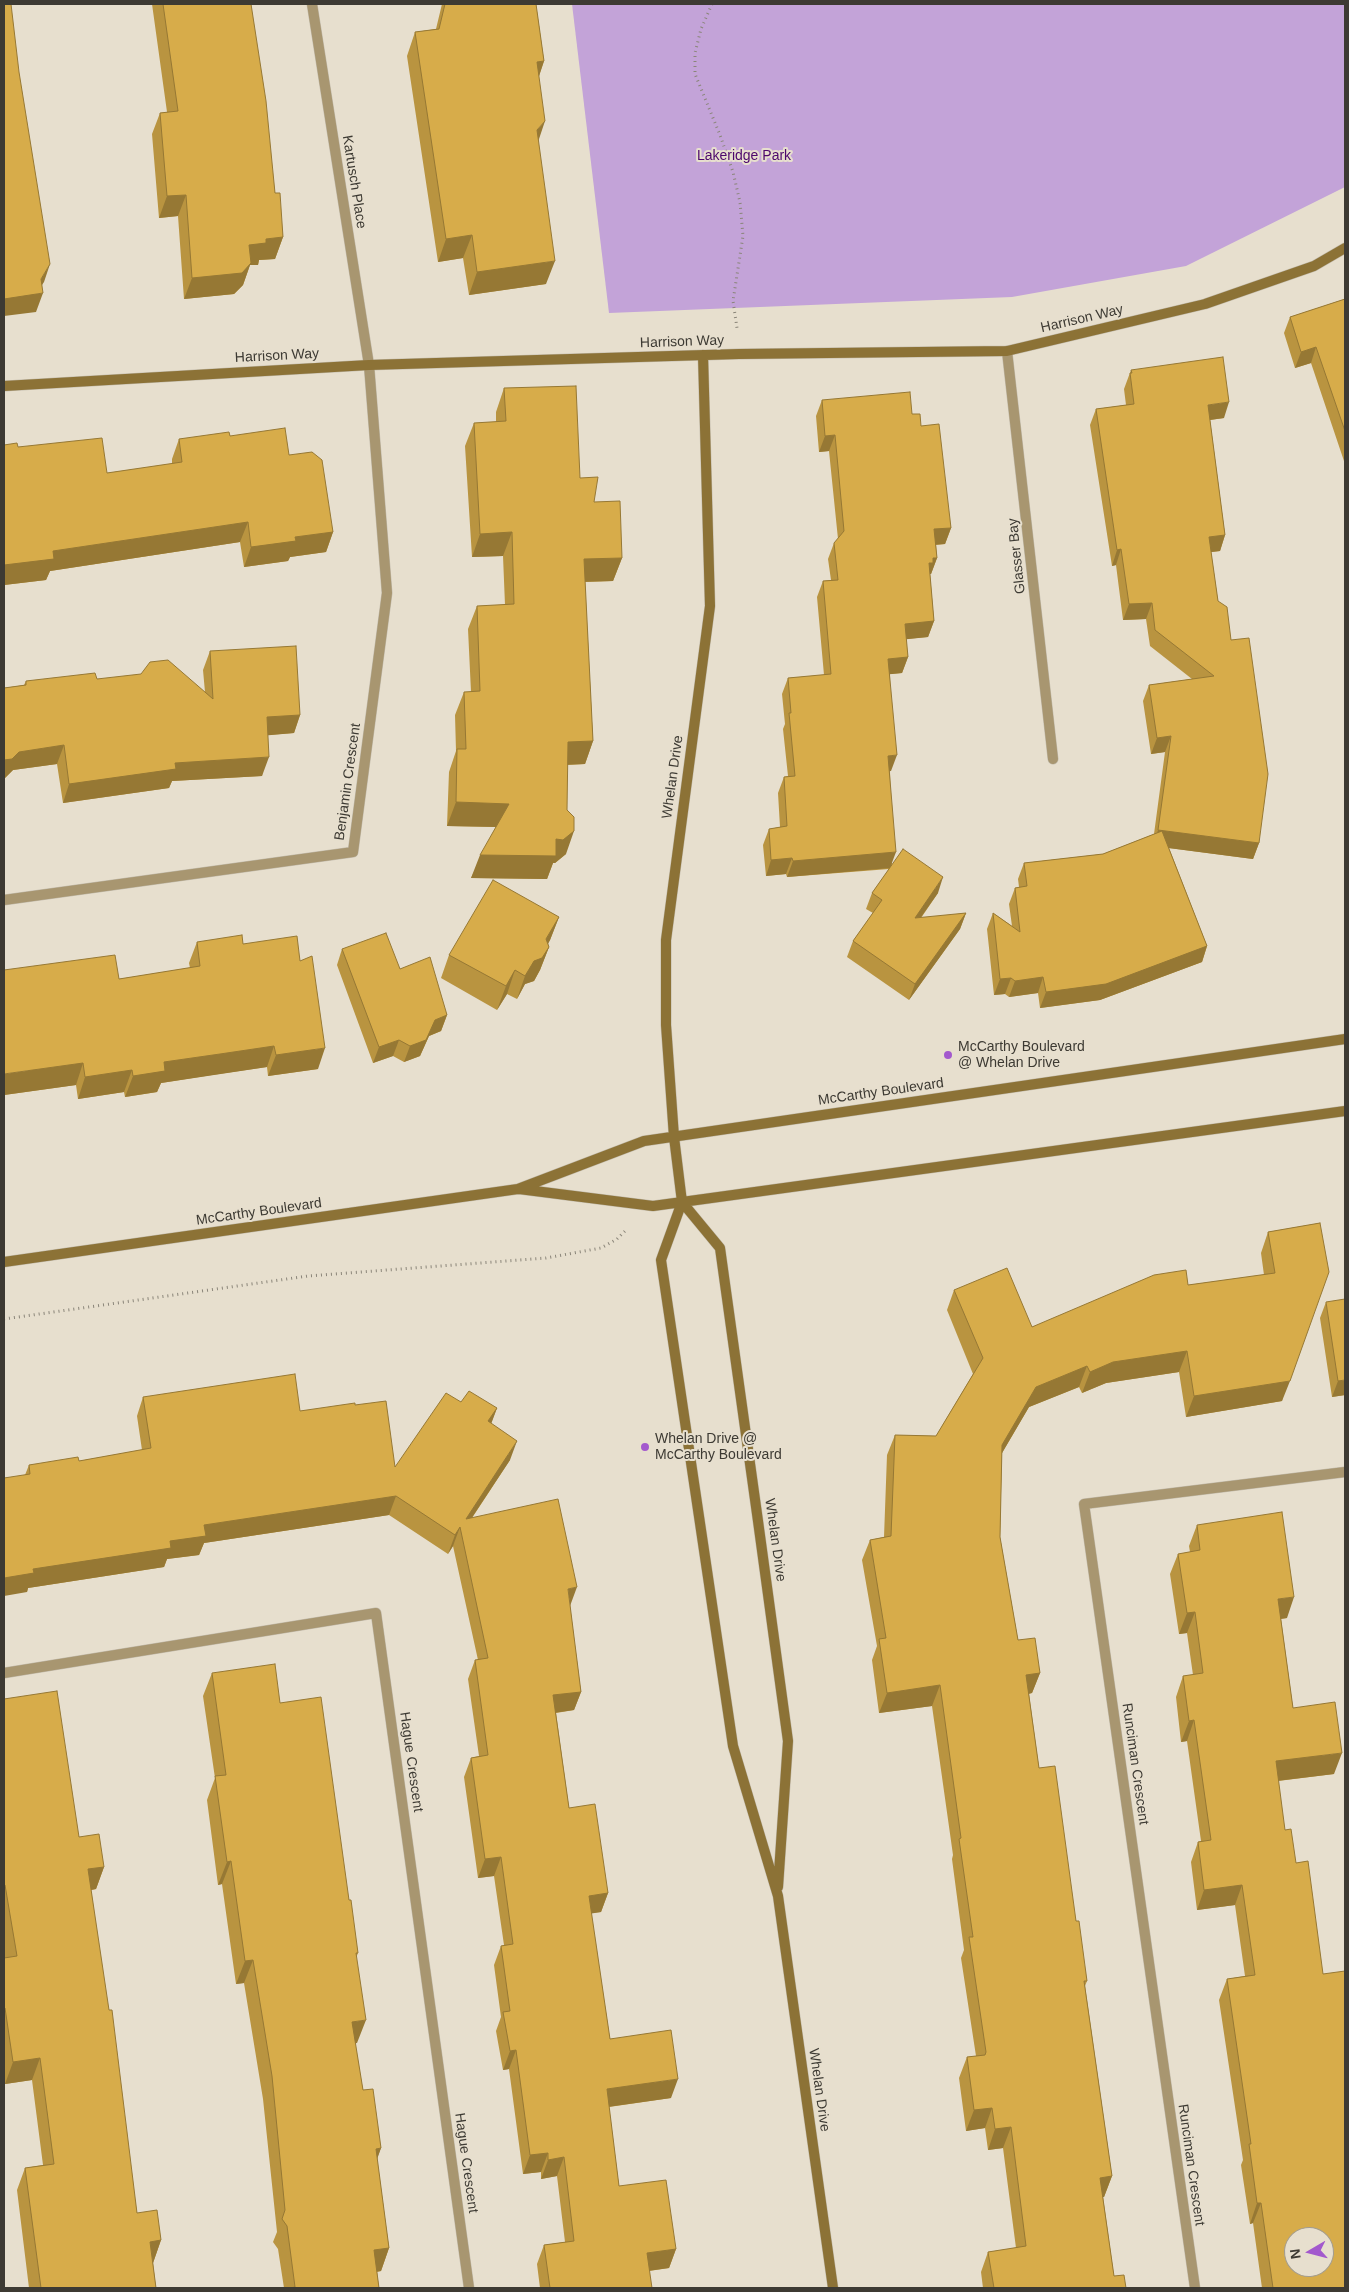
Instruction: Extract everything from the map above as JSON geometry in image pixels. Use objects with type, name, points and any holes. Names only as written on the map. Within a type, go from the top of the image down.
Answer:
[{"type":"street","name":"Kartusch Place","points":[[312,4],[369,365]]},
{"type":"street","name":"Harrison Way","points":[[4,386],[369,365],[739,354],[1007,351],[1205,304],[1314,266],[1345,248]]},
{"type":"street","name":"Glasser Bay","points":[[1007,351],[1053,759]]},
{"type":"street","name":"Whelan Drive","points":[[703,355],[710,606],[666,940],[666,1025],[674,1137],[682,1202],[661,1260],[733,1746],[778,1896],[833,2288]]},
{"type":"street","name":"Benjamin Crescent","points":[[4,900],[353,852],[387,593],[369,365]]},
{"type":"street","name":"McCarthy Boulevard","points":[[4,1262],[518,1189],[644,1141],[1345,1038]]},
{"type":"street","name":"McCarthy Boulevard","points":[[518,1189],[653,1206],[1345,1110]]},
{"type":"street","name":"Whelan Drive","points":[[682,1202],[720,1248],[758,1521],[788,1741],[778,1896]]},
{"type":"street","name":"Runciman Crescent","points":[[1195,2288],[1084,1504],[1345,1472]]},
{"type":"street","name":"Hague Crescent","points":[[4,1673],[376,1613],[469,2288]]},
{"type":"path","points":[[712,4],[700,29],[695,53],[695,74],[703,98],[720,135],[733,172],[740,202],[743,236],[733,302],[739,354]]},
{"type":"path","points":[[4,1319],[308,1276],[518,1260],[592,1250],[601,1248],[617,1239],[653,1206]]},
{"type":"green space","name":"Lakeridge Park","points":[[572,4],[1345,4],[1345,187],[1186,266],[1012,297],[609,313]]},
{"type":"building","points":[[4,4],[11,4],[19,72],[50,264],[41,279],[43,293],[4,299]]},
{"type":"building","points":[[163,4],[251,4],[266,101],[275,193],[280,193],[283,237],[266,239],[266,243],[249,245],[251,263],[242,273],[192,278],[186,195],[167,196],[160,113],[178,111]]},
{"type":"building","points":[[445,4],[536,4],[544,61],[537,62],[545,121],[537,130],[555,261],[477,272],[472,235],[446,239],[415,32],[439,29]]},
{"type":"building","points":[[1345,299],[1345,431],[1316,347],[1301,352],[1290,317]]},
{"type":"building","points":[[1223,357],[1229,402],[1208,405],[1225,535],[1209,537],[1218,601],[1227,607],[1231,640],[1249,638],[1268,774],[1259,843],[1158,830],[1171,736],[1157,738],[1149,685],[1214,676],[1155,630],[1152,603],[1129,604],[1121,549],[1117,550],[1096,409],[1134,404],[1131,370]]},
{"type":"building","points":[[576,386],[580,478],[598,477],[594,502],[620,501],[622,558],[584,559],[593,741],[568,742],[567,810],[574,817],[574,831],[563,840],[556,839],[556,856],[480,855],[509,804],[456,802],[457,749],[466,749],[464,692],[480,691],[477,606],[514,604],[512,532],[480,534],[474,423],[506,421],[504,388]]},
{"type":"building","points":[[910,392],[912,414],[920,414],[921,426],[939,424],[951,528],[934,529],[937,558],[933,558],[933,563],[929,563],[934,621],[905,624],[908,657],[888,659],[897,755],[888,756],[896,852],[793,861],[792,858],[771,860],[769,829],[787,826],[784,777],[795,776],[788,678],[831,674],[823,581],[838,580],[834,543],[844,531],[835,435],[825,436],[822,400]]},
{"type":"building","points":[[285,428],[289,455],[312,452],[322,460],[333,532],[295,537],[296,541],[251,547],[248,522],[53,551],[54,559],[4,565],[4,445],[17,443],[18,447],[102,438],[107,473],[182,462],[179,439],[229,432],[230,436]]},
{"type":"building","points":[[296,646],[300,715],[267,717],[269,757],[175,763],[176,769],[69,784],[64,745],[19,752],[12,759],[4,760],[4,688],[26,685],[26,681],[95,673],[97,679],[141,674],[150,662],[168,660],[213,699],[210,651]]},
{"type":"building","points":[[1162,831],[1207,946],[1106,984],[1046,992],[1043,977],[1015,981],[1011,978],[1000,979],[993,913],[1020,932],[1015,888],[1027,886],[1024,863],[1103,854]]},
{"type":"building","points":[[903,849],[943,877],[915,918],[966,913],[915,984],[853,941],[882,900],[872,893]]},
{"type":"building","points":[[493,880],[559,917],[546,939],[549,947],[542,958],[534,961],[525,976],[515,970],[506,986],[449,955]]},
{"type":"building","points":[[386,933],[400,969],[430,957],[447,1015],[435,1020],[426,1040],[410,1046],[399,1040],[379,1047],[342,949]]},
{"type":"building","points":[[242,935],[243,944],[297,936],[300,961],[312,956],[325,1048],[276,1055],[274,1046],[164,1062],[165,1071],[133,1076],[132,1070],[85,1077],[83,1063],[4,1074],[4,970],[115,955],[119,979],[200,966],[197,942]]},
{"type":"building","points":[[1320,1223],[1329,1272],[1290,1381],[1194,1396],[1187,1351],[1113,1362],[1090,1372],[1087,1366],[1036,1387],[1002,1445],[1000,1537],[1018,1640],[1035,1638],[1040,1673],[1026,1675],[1039,1768],[1055,1766],[1076,1921],[1079,1921],[1087,1981],[1084,1981],[1112,2176],[1100,2178],[1114,2276],[1124,2275],[1126,2288],[994,2288],[988,2252],[1026,2246],[1011,2127],[995,2129],[992,2108],[974,2110],[967,2057],[985,2055],[986,2052],[969,1937],[973,1937],[940,1685],[887,1693],[879,1639],[886,1638],[870,1540],[891,1536],[895,1435],[936,1436],[983,1358],[954,1290],[1007,1268],[1032,1327],[1154,1275],[1186,1270],[1188,1285],[1275,1273],[1268,1232]]},
{"type":"building","points":[[1345,1299],[1345,1380],[1338,1381],[1326,1302]]},
{"type":"building","points":[[295,1374],[300,1411],[355,1403],[355,1405],[386,1401],[395,1467],[446,1393],[461,1402],[469,1391],[497,1408],[488,1421],[517,1441],[466,1519],[558,1499],[577,1587],[568,1589],[581,1692],[553,1695],[569,1808],[595,1804],[608,1893],[589,1896],[610,2039],[671,2030],[678,2079],[607,2089],[619,2186],[666,2180],[676,2249],[647,2253],[652,2288],[550,2288],[544,2245],[574,2241],[564,2157],[548,2160],[548,2153],[530,2155],[516,2050],[510,2051],[503,2012],[510,2011],[501,1946],[513,1944],[501,1857],[485,1859],[471,1758],[488,1755],[475,1660],[488,1658],[460,1527],[455,1535],[396,1496],[204,1525],[206,1536],[170,1541],[171,1548],[33,1569],[34,1573],[4,1578],[4,1478],[30,1474],[29,1465],[78,1457],[79,1461],[151,1448],[143,1397]]},
{"type":"building","points":[[1282,1512],[1294,1597],[1278,1599],[1293,1708],[1335,1702],[1342,1753],[1276,1761],[1285,1830],[1291,1829],[1296,1863],[1308,1861],[1323,1974],[1345,1971],[1345,2288],[1273,2288],[1261,2203],[1257,2203],[1249,2144],[1251,2144],[1227,1979],[1255,1975],[1242,1885],[1204,1890],[1198,1842],[1211,1840],[1194,1720],[1189,1721],[1183,1676],[1203,1673],[1195,1612],[1187,1613],[1178,1554],[1200,1550],[1197,1525]]},
{"type":"building","points":[[275,1664],[280,1703],[321,1697],[349,1900],[351,1900],[358,1953],[356,1953],[366,2020],[352,2022],[363,2090],[373,2089],[381,2148],[376,2149],[389,2248],[374,2250],[379,2288],[291,2288],[295,2287],[287,2226],[282,2219],[285,2210],[272,2076],[253,1960],[245,1961],[231,1861],[227,1862],[215,1776],[226,1775],[212,1673]]},
{"type":"building","points":[[57,1691],[79,1837],[99,1834],[104,1867],[88,1869],[109,2010],[112,2010],[137,2213],[157,2210],[161,2240],[150,2242],[156,2288],[41,2288],[25,2168],[54,2164],[40,2058],[13,2062],[4,2008],[4,1958],[17,1956],[4,1885],[4,1699]]},
{"type":"place","name":"McCarthy Boulevard @ Whelan Drive","points":[[948,1055]]},
{"type":"place","name":"Whelan Drive @ McCarthy Boulevard","points":[[645,1447]]}]
